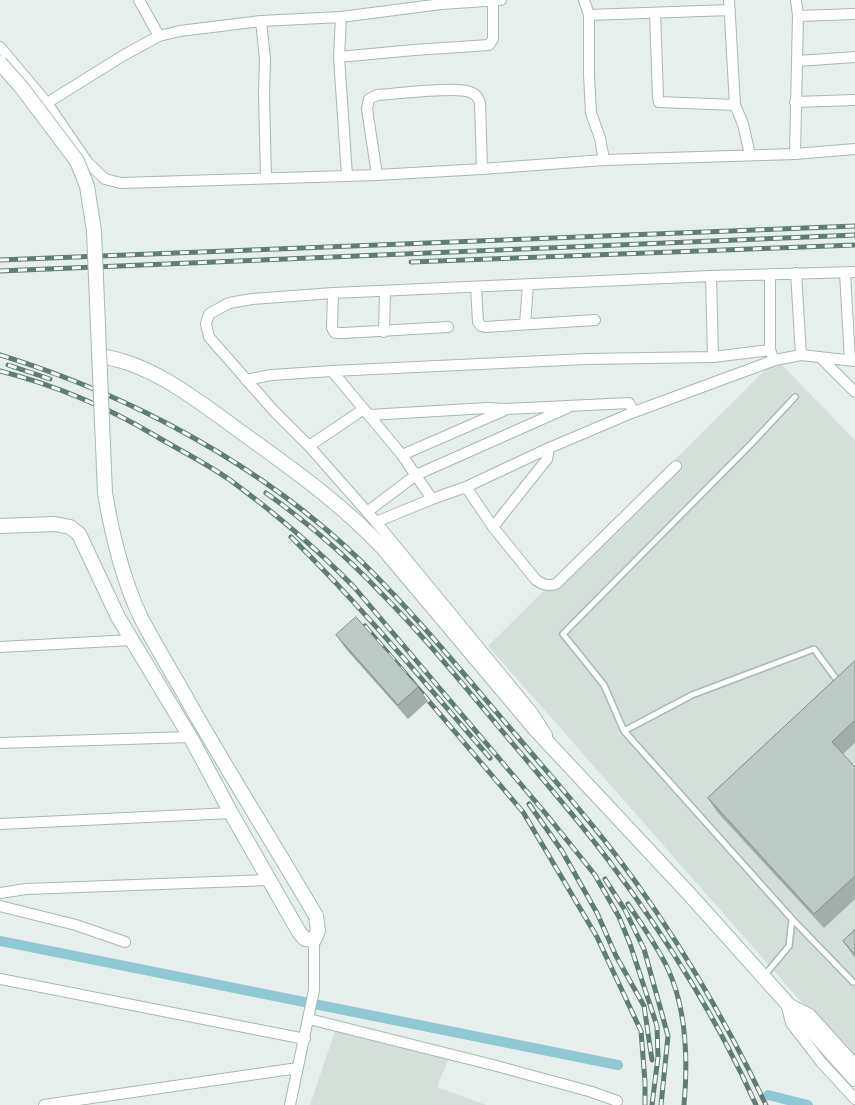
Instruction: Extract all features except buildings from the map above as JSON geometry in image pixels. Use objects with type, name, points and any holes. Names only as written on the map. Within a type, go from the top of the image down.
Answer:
[{"type":"street","points":[[139,0],[159,36]]},
{"type":"street","points":[[584,0],[589,14],[591,113],[600,138],[604,160]]},
{"type":"street","points":[[795,154],[795,102],[798,62],[796,0]]},
{"type":"street","points":[[47,103],[124,55],[159,36],[180,31],[261,21],[341,17],[441,4],[497,1],[493,39],[489,45],[339,57]]},
{"type":"street","points":[[589,14],[655,12],[729,5],[735,105],[743,124],[750,155]]},
{"type":"street","points":[[655,12],[659,102],[735,105]]},
{"type":"street","points":[[798,16],[855,14]]},
{"type":"street","points":[[341,17],[339,57],[347,176]]},
{"type":"street","points":[[261,21],[266,59],[264,95],[266,178]]},
{"type":"street","points":[[0,47],[47,103],[88,163],[105,179],[121,183],[378,175],[604,160],[795,154],[855,149]]},
{"type":"street","points":[[798,62],[855,57]]},
{"type":"street","points":[[0,63],[22,88],[76,161],[87,186],[94,232],[105,493],[110,524],[128,587],[141,616],[208,736],[316,916],[318,931],[314,940],[313,998],[290,1105]]},
{"type":"street","points":[[378,175],[367,109],[369,99],[377,96],[454,90],[469,91],[477,95],[480,102],[482,169]]},
{"type":"street","points":[[795,102],[855,100]]},
{"type":"street","points":[[796,273],[801,355]]},
{"type":"street","points":[[246,380],[271,374],[586,359],[801,355],[853,361],[850,273],[711,276],[333,293],[252,299],[229,303],[209,314],[206,324],[209,337],[246,380],[309,446],[376,522],[533,713],[558,754]]},
{"type":"street","points":[[770,274],[772,355]]},
{"type":"street","points":[[711,276],[713,357]]},
{"type":"street","points":[[525,324],[528,285]]},
{"type":"street","points":[[476,287],[478,322],[481,326],[595,320]]},
{"type":"street","points":[[384,332],[385,291]]},
{"type":"street","points":[[333,293],[332,328],[335,333],[448,328]]},
{"type":"street","points":[[376,522],[466,487],[549,448],[772,355]]},
{"type":"street","points":[[99,356],[113,358],[145,369],[194,398],[347,512],[383,548],[536,730],[764,976],[855,1079]]},
{"type":"street","points":[[819,356],[855,392]]},
{"type":"street","points":[[332,371],[402,454],[432,499]]},
{"type":"street","points":[[309,446],[367,412],[506,409],[629,403],[634,412]]},
{"type":"street","points":[[367,512],[416,475],[572,406]]},
{"type":"street","points":[[402,454],[506,409]]},
{"type":"street","points":[[493,527],[547,459],[549,448]]},
{"type":"street","points":[[466,487],[493,527],[536,580],[545,585],[551,585],[556,584],[676,466]]},
{"type":"street","points":[[0,526],[55,524],[70,527],[79,534],[118,617],[190,736],[231,814],[299,932],[305,939],[314,940]]},
{"type":"street","points":[[0,647],[132,640]]},
{"type":"street","points":[[0,743],[190,736]]},
{"type":"street","points":[[0,824],[231,814]]},
{"type":"street","points":[[0,893],[35,889],[270,880]]},
{"type":"street","points":[[0,906],[76,925],[125,942]]},
{"type":"street","points":[[0,979],[305,1039]]},
{"type":"street","points":[[790,1006],[810,1014],[855,1064]]},
{"type":"street","points":[[790,1006],[791,1023],[821,1062],[855,1100]]},
{"type":"street","points":[[310,1015],[493,1064],[617,1101]]},
{"type":"street","points":[[44,1105],[298,1068]]},
{"type":"lane","points":[[795,398],[563,634],[604,685],[624,731],[792,919],[853,982]]},
{"type":"lane","points":[[624,731],[692,694],[814,649],[837,680]]},
{"type":"lane","points":[[764,976],[789,946],[792,919]]},
{"type":"shaded area","points":[[776,359],[855,440],[855,1063],[488,646]]},
{"type":"shaded area","points":[[335,1031],[449,1058],[437,1087],[486,1105],[310,1105]]},
{"type":"waterway","points":[[0,941],[618,1065]]},
{"type":"waterway","points":[[768,1095],[808,1105]]},
{"type":"railway","points":[[0,260],[855,226]]},
{"type":"railway","points":[[0,271],[855,235]]},
{"type":"railway","points":[[411,262],[855,245]]},
{"type":"railway","points":[[0,355],[98,391],[146,413],[193,438],[282,494],[362,562],[441,647],[567,794],[615,854],[678,944],[715,1007],[766,1105]]},
{"type":"railway","points":[[8,365],[50,379]]},
{"type":"railway","points":[[0,371],[60,390],[99,406],[212,468],[279,518],[310,544],[354,587],[546,814],[595,875],[619,917],[657,1026],[658,1057],[652,1105]]},
{"type":"railway","points":[[266,493],[326,540],[354,565],[396,608],[582,826],[651,919],[689,979],[725,1041],[756,1105]]},
{"type":"railway","points":[[291,537],[368,618],[490,758]]},
{"type":"railway","points":[[365,626],[523,812],[597,937],[641,1031],[645,1105]]},
{"type":"railway","points":[[529,804],[562,851],[597,913],[616,956],[644,1006],[652,1060]]},
{"type":"railway","points":[[605,879],[625,910],[644,949],[668,1036],[661,1105]]},
{"type":"railway","points":[[628,904],[664,960],[679,1002],[686,1054],[684,1105]]}]
